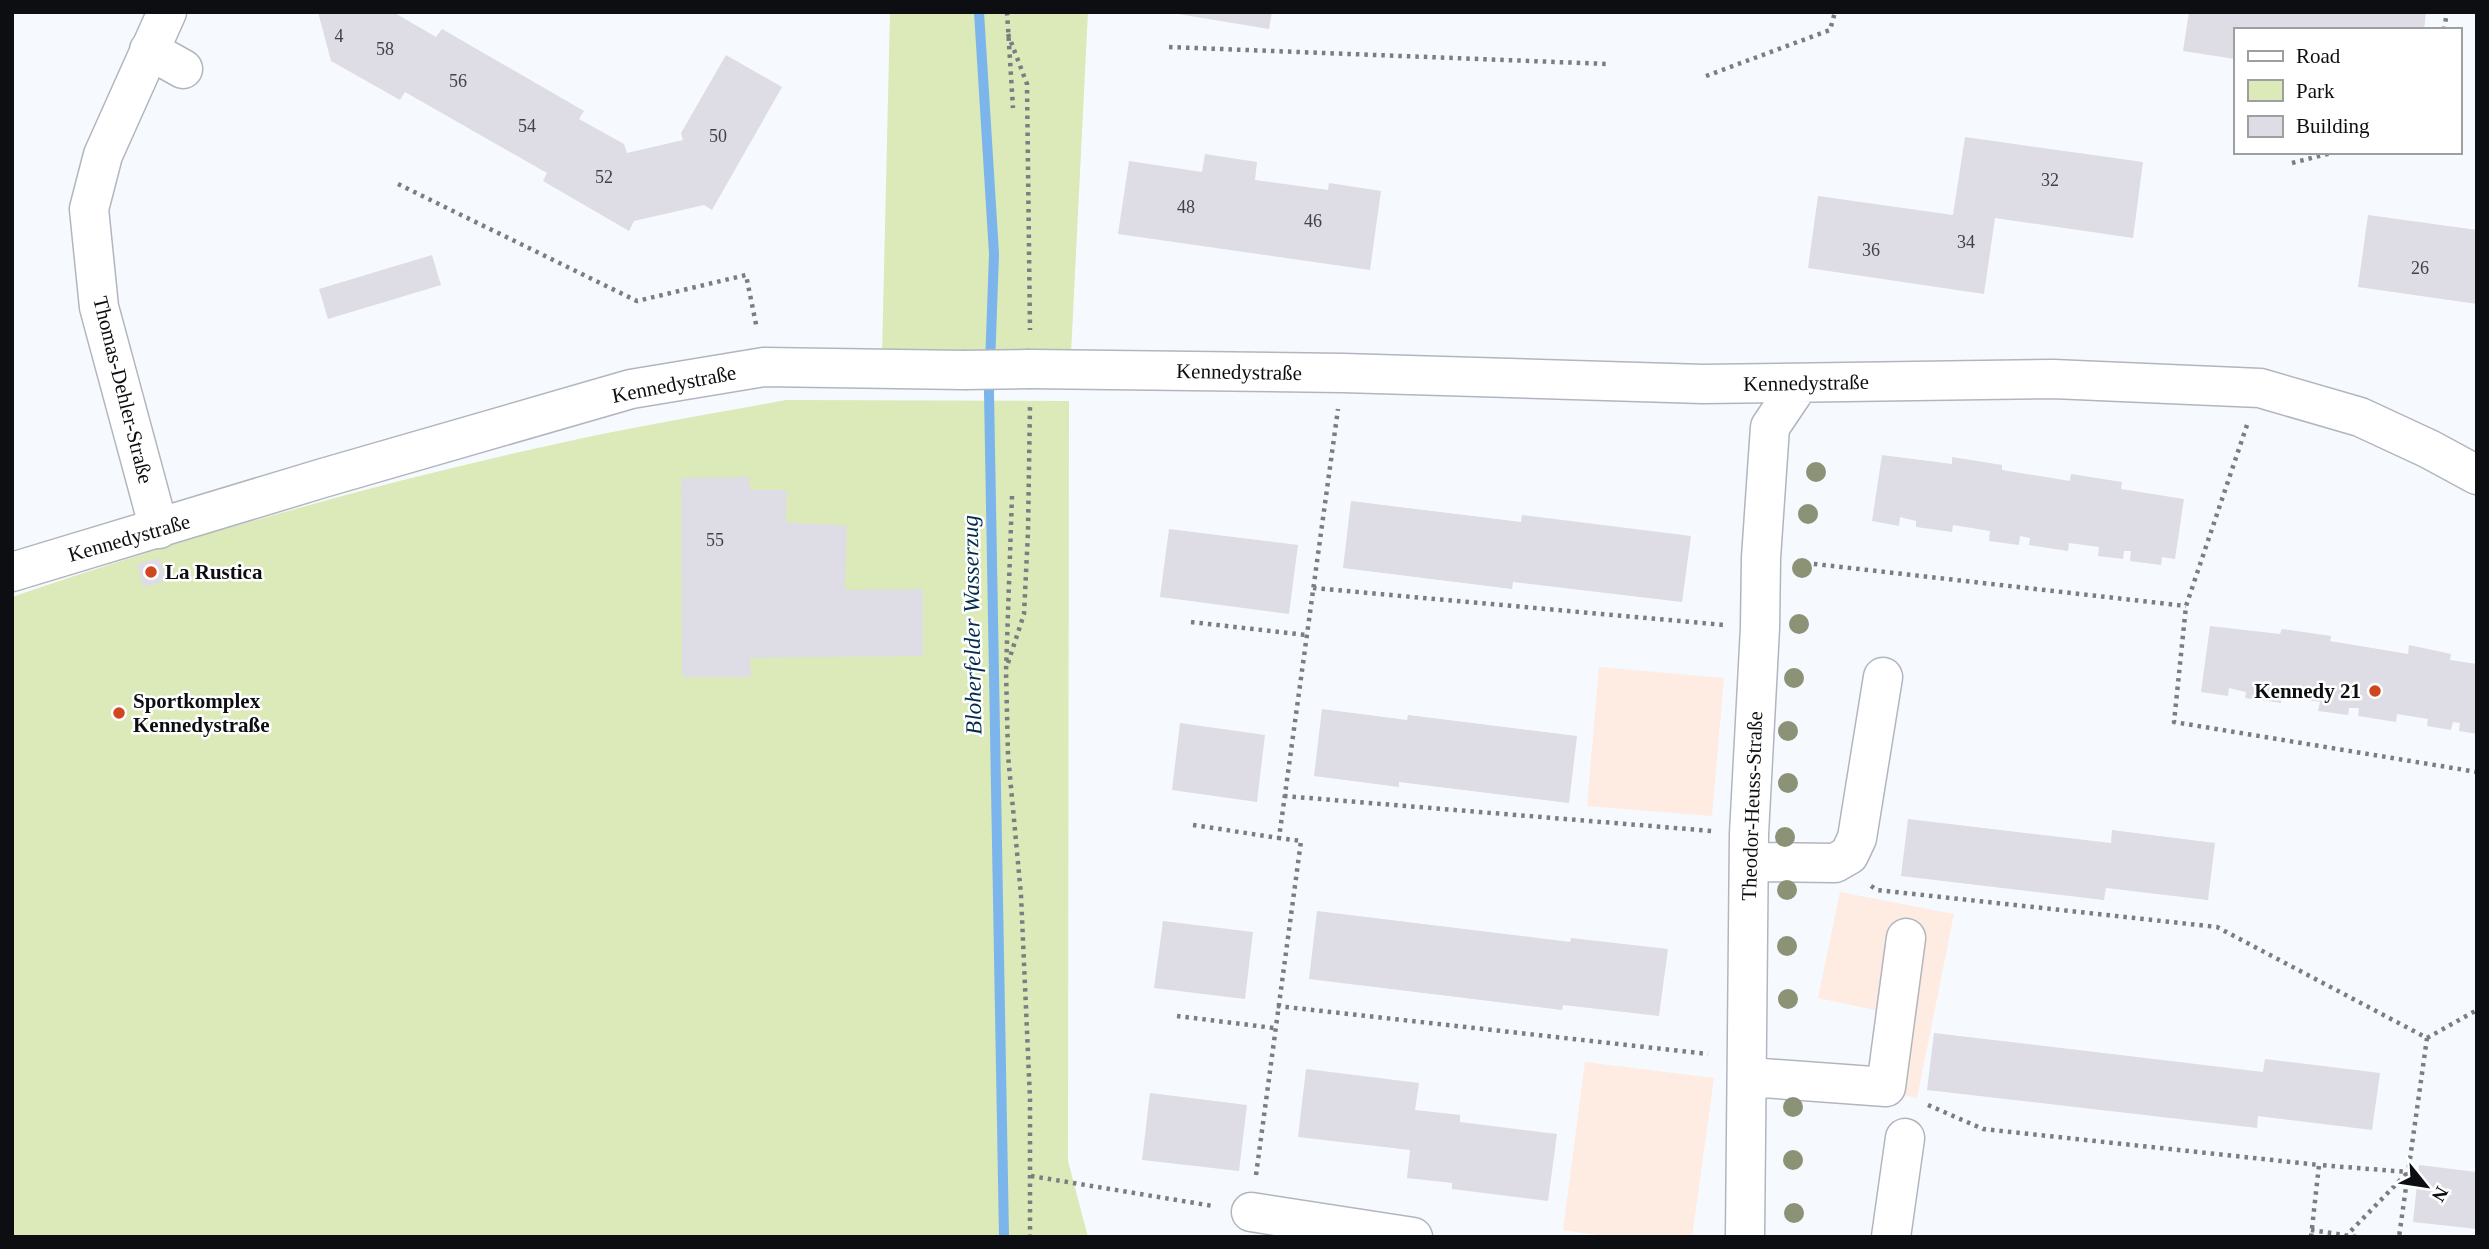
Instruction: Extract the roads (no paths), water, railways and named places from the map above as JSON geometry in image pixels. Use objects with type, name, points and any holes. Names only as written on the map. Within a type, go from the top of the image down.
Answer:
[{"type":"street","name":"Thomas-Dehler-Straße","points":[[159,530],[99,307],[89,209],[103,155],[167,12]]},
{"type":"street","points":[[149,50],[183,69]]},
{"type":"street","name":"Kennedystraße","points":[[12,572],[631,389],[764,367],[1343,373],[1611,382],[1799,384],[2053,379],[2260,388],[2361,417],[2477,475]]},
{"type":"street","name":"Theodor-Heuss-Straße","points":[[1745,1237],[1749,848],[1761,558],[1770,428],[1799,384]]},
{"type":"street","points":[[1749,848],[1835,863],[1849,855],[1857,838],[1882,677]]},
{"type":"street","points":[[1748,1068],[1886,1087],[1906,938]]},
{"type":"street","points":[[1891,1237],[1905,1138]]},
{"type":"street","points":[[1251,1212],[1413,1237]]},
{"type":"waterway","name":"Bloherfelder Wasserzug","points":[[979,12],[994,254],[989,393],[1004,1237]]},
{"type":"place","name":"La Rustica","points":[[151,572]]},
{"type":"place","name":"Kennedy 21","points":[[2375,691]]},
{"type":"place","name":"Sportkomplex Kennedystraße","points":[[119,713]]}]
